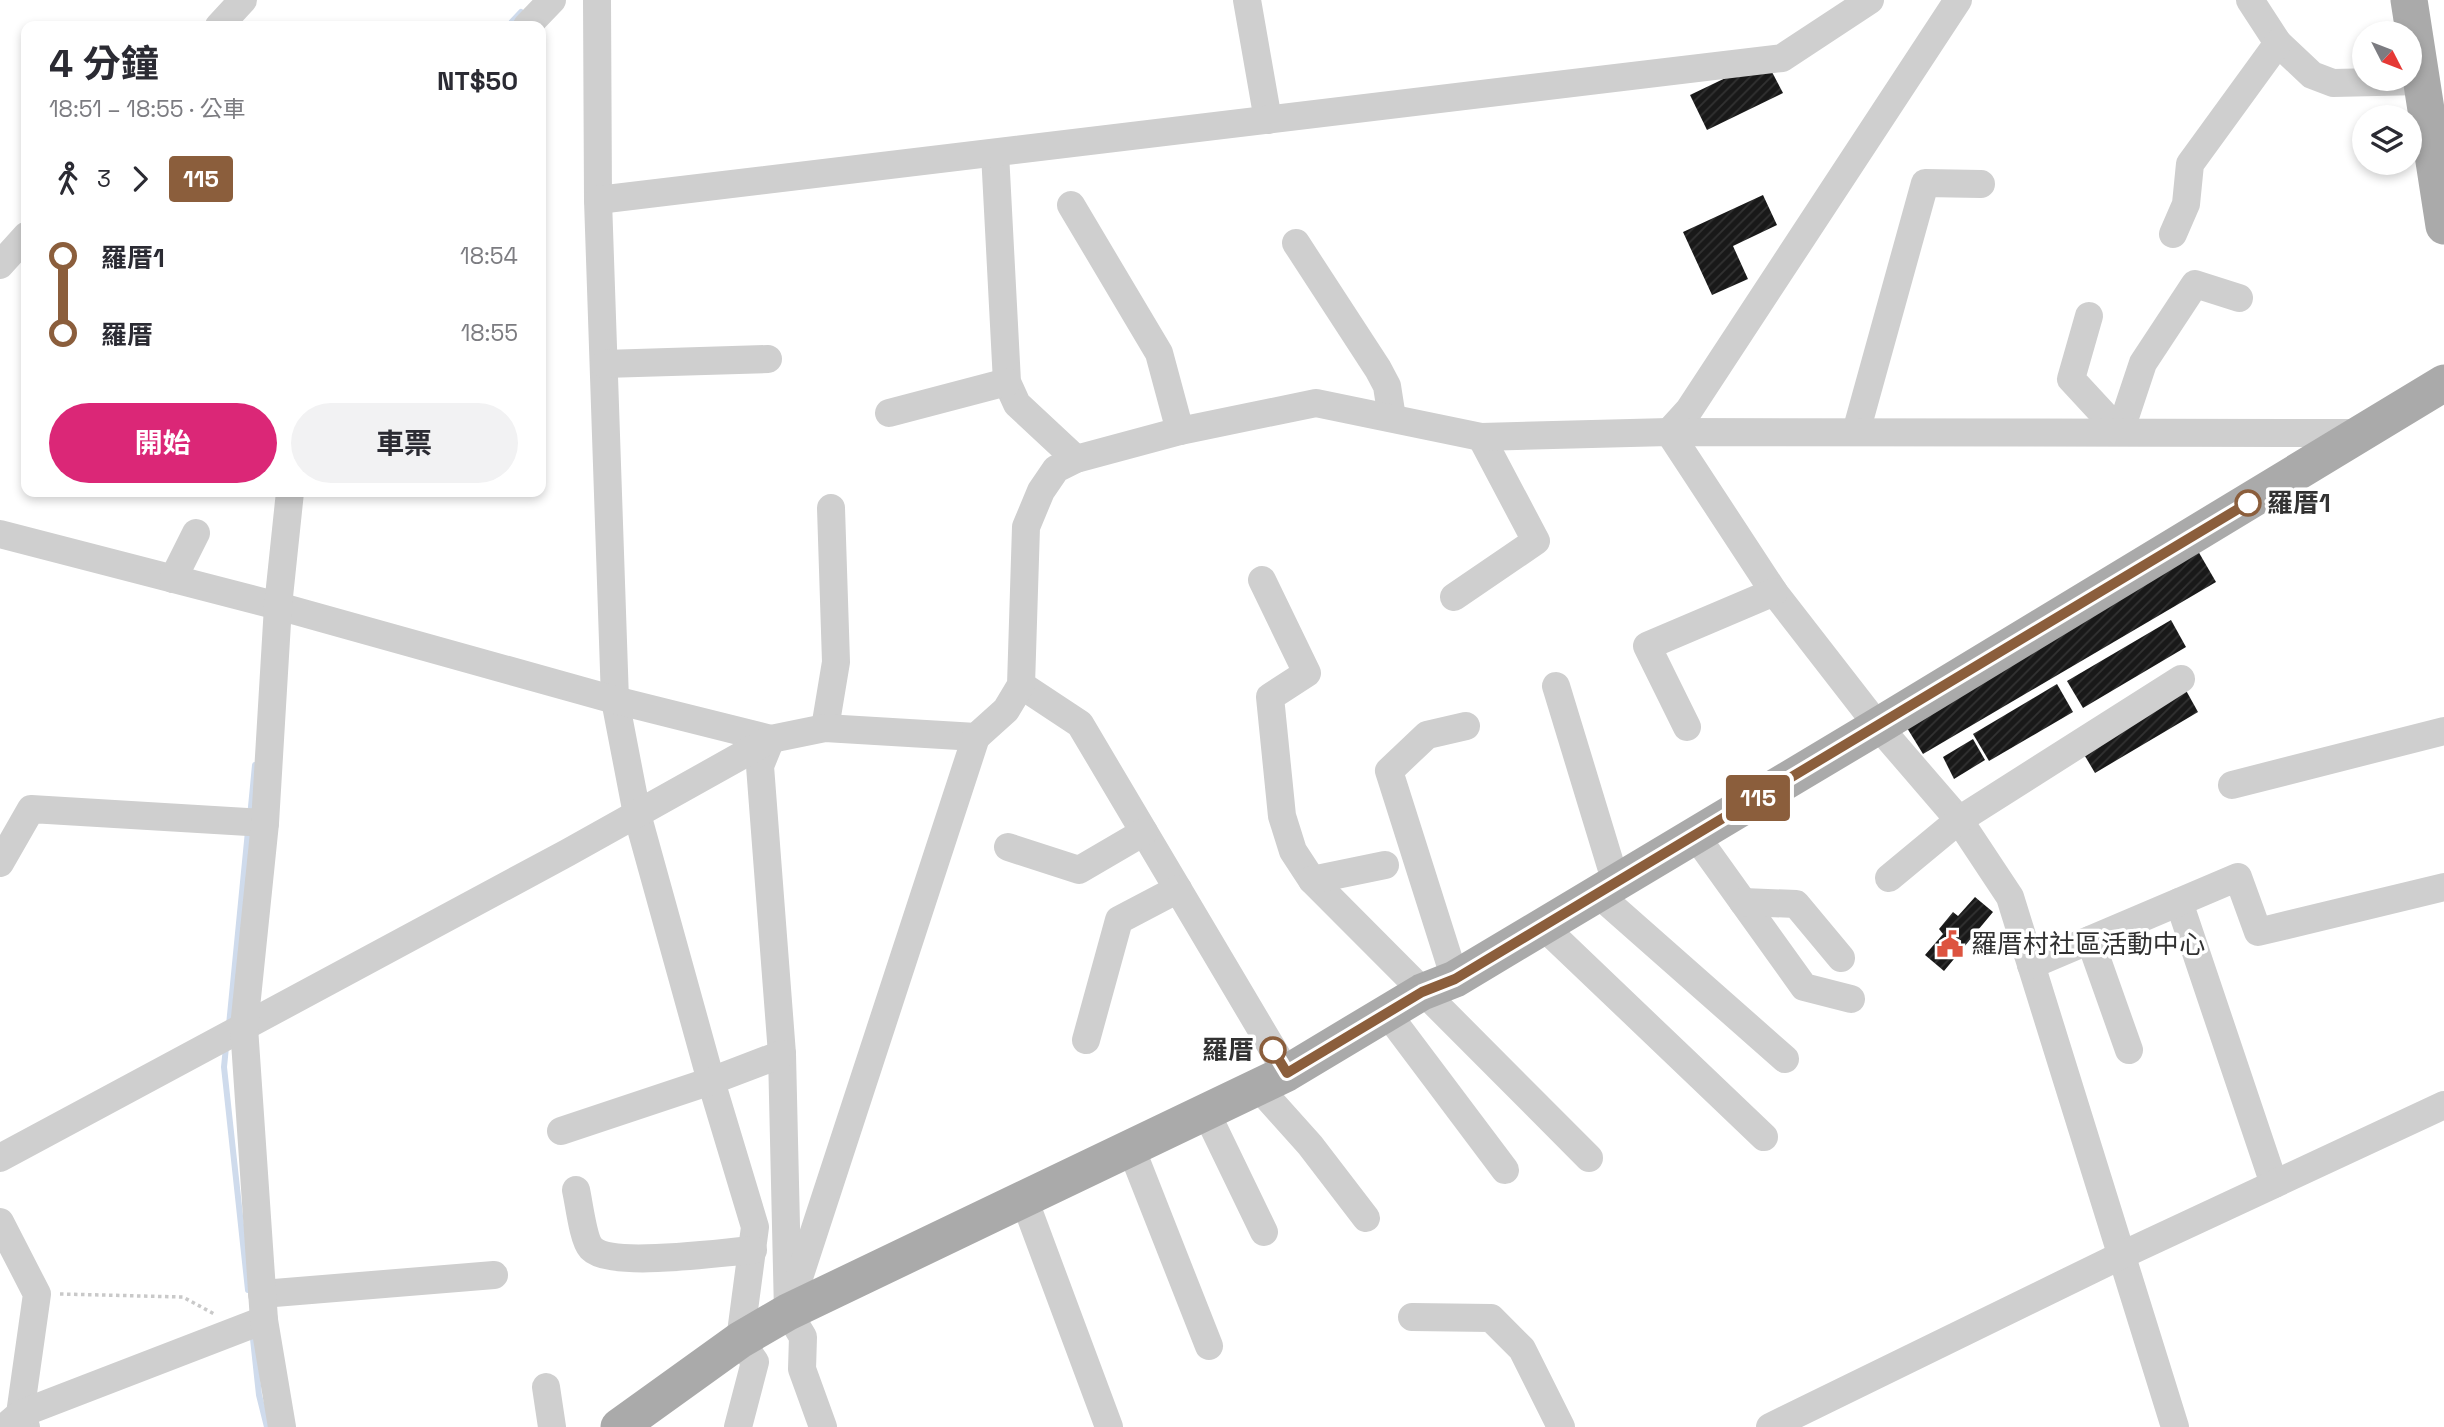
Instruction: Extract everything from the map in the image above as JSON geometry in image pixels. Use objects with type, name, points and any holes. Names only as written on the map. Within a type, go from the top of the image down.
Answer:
[{"type":"main road","points":[[2409,0],[2412,21]]},
{"type":"main road","points":[[2422,87],[2444,226]]},
{"type":"main road","points":[[619,1427],[740,1340],[788,1312],[1273,1080],[1422,992],[1455,979],[2444,383]]},
{"type":"street","points":[[224,21],[243,0]]},
{"type":"street","points":[[532,21],[552,0]]},
{"type":"street","points":[[597,0],[598,200],[615,700],[637,814],[711,1081],[755,1227],[740,1340],[755,1362],[738,1427]]},
{"type":"street","points":[[1247,0],[1268,120]]},
{"type":"street","points":[[598,200],[1782,58],[1870,0]]},
{"type":"street","points":[[1669,432],[1689,410],[1958,0]]},
{"type":"street","points":[[2250,0],[2278,43],[2312,75],[2333,83],[2352,83]]},
{"type":"street","points":[[2173,234],[2186,204],[2190,164],[2278,43]]},
{"type":"street","points":[[995,153],[1007,382],[1017,404],[1076,459]]},
{"type":"street","points":[[1856,432],[1925,183],[1981,184]]},
{"type":"street","points":[[1071,205],[1159,353],[1180,431]]},
{"type":"street","points":[[0,265],[21,242]]},
{"type":"street","points":[[1296,243],[1387,386],[1391,418]]},
{"type":"street","points":[[2120,432],[2143,363],[2195,284],[2239,298]]},
{"type":"street","points":[[2089,316],[2071,379],[2120,432]]},
{"type":"street","points":[[604,364],[768,359]]},
{"type":"street","points":[[889,413],[1007,382]]},
{"type":"street","points":[[788,1312],[976,737],[1006,710],[1021,685],[1026,527],[1041,491],[1056,469],[1076,459],[1180,431],[1316,403],[1481,437],[1669,432],[2363,433]]},
{"type":"street","points":[[1669,432],[1774,592],[1878,726],[1959,820],[2010,897],[2175,1427]]},
{"type":"street","points":[[1454,597],[1536,541],[1481,437]]},
{"type":"street","points":[[282,1427],[256,1314],[244,1027],[265,823],[278,606],[289,497]]},
{"type":"street","points":[[825,728],[836,662],[831,508]]},
{"type":"street","points":[[173,579],[196,533]]},
{"type":"street","points":[[2,538],[278,606],[615,700],[771,739]]},
{"type":"street","points":[[1262,580],[1307,673],[1270,697],[1282,816],[1293,851],[1312,880],[1589,1158]]},
{"type":"street","points":[[1687,727],[1647,646],[1774,592]]},
{"type":"street","points":[[1889,878],[1959,820],[2181,679]]},
{"type":"street","points":[[1021,685],[1080,724],[1178,889],[1273,1080],[1310,1145],[1366,1218]]},
{"type":"street","points":[[1556,686],[1607,888],[1785,1059]]},
{"type":"street","points":[[1455,979],[1389,771],[1427,735],[1466,726]]},
{"type":"street","points":[[0,1158],[771,739],[825,728],[976,737]]},
{"type":"street","points":[[2232,785],[2444,731]]},
{"type":"street","points":[[771,739],[760,766],[782,1054],[788,1312],[803,1337],[802,1369],[823,1427]]},
{"type":"street","points":[[0,863],[31,809],[265,823]]},
{"type":"street","points":[[1008,847],[1079,870],[1144,832]]},
{"type":"street","points":[[1695,835],[1804,987],[1851,999]]},
{"type":"street","points":[[1312,880],[1385,865]]},
{"type":"street","points":[[2031,965],[2238,877],[2258,932],[2444,887]]},
{"type":"street","points":[[1086,1040],[1119,920],[1178,889]]},
{"type":"street","points":[[1743,902],[1796,904],[1841,958]]},
{"type":"street","points":[[2179,902],[2274,1184]]},
{"type":"street","points":[[1543,926],[1764,1137]]},
{"type":"street","points":[[2090,940],[2129,1050]]},
{"type":"street","points":[[1387,1013],[1505,1170]]},
{"type":"street","points":[[561,1131],[711,1081],[782,1054]]},
{"type":"street","points":[[1770,1427],[2120,1256],[2444,1105]]},
{"type":"street","points":[[1206,1112],[1264,1233]]},
{"type":"street","points":[[1131,1147],[1209,1346]]},
{"type":"street","points":[[576,1190],[589,1245],[599,1254],[643,1259],[753,1250]]},
{"type":"street","points":[[1024,1199],[1109,1427]]},
{"type":"street","points":[[0,1222],[37,1294],[17,1423]]},
{"type":"street","points":[[17,1423],[256,1314],[494,1275]]},
{"type":"street","points":[[1412,1317],[1491,1318],[1522,1349],[1560,1427]]},
{"type":"street","points":[[546,1387],[552,1427]]},
{"type":"path","points":[[37,1294],[183,1297],[256,1314]]},
{"type":"building","points":[[1738,72],[1772,72],[1783,93],[1707,130],[1690,95]]},
{"type":"building","points":[[1763,195],[1777,225],[1733,246],[1748,279],[1712,295],[1683,232]]},
{"type":"building","points":[[2198,551],[2216,582],[1923,754],[1904,723]]},
{"type":"building","points":[[2171,620],[2186,647],[2083,708],[2067,681]]},
{"type":"building","points":[[2057,684],[2073,712],[1989,761],[1973,734]]},
{"type":"building","points":[[2183,685],[2198,712],[2095,773],[2079,746]]},
{"type":"building","points":[[1973,739],[1985,760],[1954,779],[1943,757]]},
{"type":"building","name":"羅厝村社區活動中心","points":[[1975,897],[1993,912],[1944,971],[1925,955],[1943,934],[1939,929],[1953,912],[1958,916]]},
{"type":"waterway","points":[[513,21],[521,12]]},
{"type":"waterway","points":[[250,817],[255,765]]},
{"type":"waterway","points":[[229,1025],[248,831]]},
{"type":"waterway","points":[[226,1047],[224,1067],[248,1290]]},
{"type":"waterway","points":[[253,1339],[259,1395],[267,1427]]},
{"type":"bus line","name":"115","points":[[1273,1050],[1287,1073],[1422,992],[1455,979],[2248,503]]},
{"type":"place","name":"羅厝1","points":[[2248,503]]},
{"type":"place","name":"羅厝村社區活動中心","points":[[1950,944]]},
{"type":"place","name":"羅厝","points":[[1273,1050]]}]
